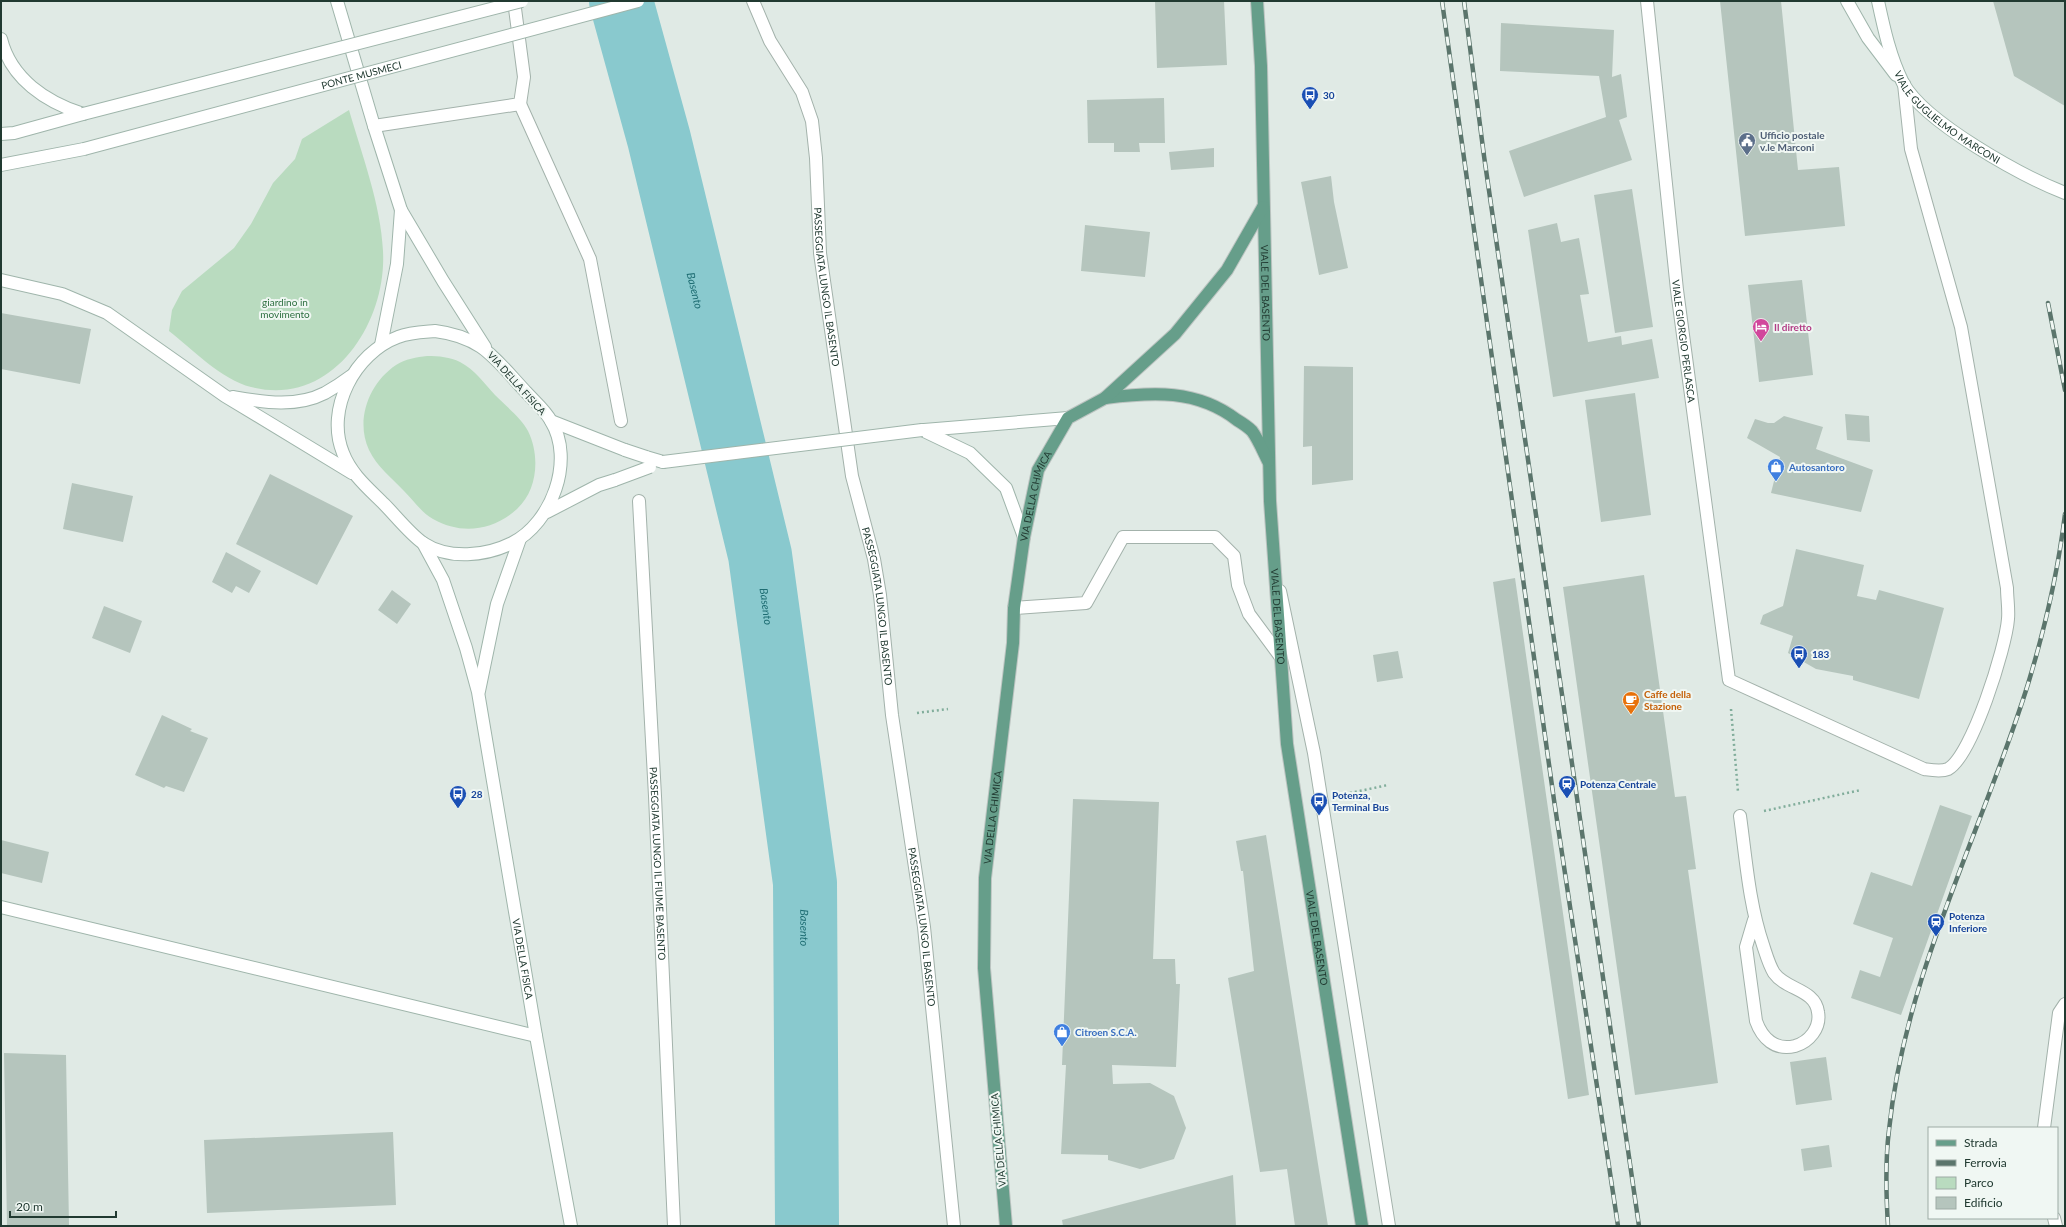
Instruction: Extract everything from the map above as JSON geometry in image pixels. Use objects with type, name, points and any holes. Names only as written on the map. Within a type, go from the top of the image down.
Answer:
[{"type":"main road","name":"VIALE DEL BASENTO","points":[[1257,1],[1261,66],[1272,551],[1287,744],[1362,1226]]},
{"type":"main road","points":[[1068,418],[1105,398],[1175,334],[1205,299],[1227,270],[1264,206]]},
{"type":"main road","points":[[1105,398],[1142,393],[1170,393],[1199,400],[1226,411],[1252,431],[1269,463]]},
{"type":"main road","name":"VIA DELLA CHIMICA","points":[[1006,1226],[984,968],[985,878],[1013,643],[1014,608],[1024,537],[1038,470],[1068,418]]},
{"type":"street","points":[[337,1],[374,126],[401,210],[442,281],[487,349]]},
{"type":"street","points":[[514,1],[524,77],[520,104],[590,259],[621,421]]},
{"type":"street","points":[[1,134],[522,1]]},
{"type":"street","name":"PONTE MUSMECI","points":[[1,165],[84,148],[638,1]]},
{"type":"street","name":"PASSEGGIATA LUNGO IL BASENTO","points":[[753,1],[770,41],[802,92],[812,121],[816,158],[820,253],[852,476],[874,559],[880,595],[892,716],[924,927],[954,1226]]},
{"type":"street","name":"VIALE GIORGIO PERLASCA","points":[[1647,1],[1677,290],[1729,680]]},
{"type":"street","points":[[1729,680],[1924,769],[1947,769],[1956,761],[1966,746],[1998,668],[2004,647],[2008,619],[2006,588],[1961,327],[1911,148],[1904,84],[1868,38],[1847,1]]},
{"type":"street","name":"VIALE GUGLIELMO MARCONI","points":[[1878,1],[1890,50],[1904,84],[1927,110],[1957,133],[2036,182],[2065,194]]},
{"type":"street","points":[[1,39],[3,47],[14,68],[28,84],[50,101],[83,114]]},
{"type":"street","points":[[374,126],[520,104]]},
{"type":"street","points":[[382,345],[397,264],[401,210]]},
{"type":"street","points":[[1,280],[62,294],[107,313],[225,396],[353,473]]},
{"type":"street","name":"VIA DELLA FISICA","points":[[423,543],[441,551],[462,555],[481,554],[501,548],[520,539],[535,526],[547,512],[555,494],[560,469],[558,438],[551,420],[487,349],[454,333],[435,331],[416,332],[397,337],[382,345],[365,358],[352,375],[343,393],[339,412],[338,433],[342,453],[353,473],[423,543],[443,580],[466,648],[478,692],[536,1036],[571,1226]]},
{"type":"street","points":[[225,396],[268,403],[297,402],[324,394],[352,375]]},
{"type":"street","points":[[547,512],[599,485],[663,462],[922,430],[1068,418]]},
{"type":"street","points":[[551,420],[599,440],[663,462]]},
{"type":"street","points":[[922,430],[970,453],[1006,488],[1024,537]]},
{"type":"street","name":"PASSEGGIATA LUNGO IL FIUME BASENTO","points":[[639,501],[655,796],[674,1226]]},
{"type":"street","points":[[1014,608],[1086,603],[1123,537],[1214,537],[1234,556],[1238,585],[1249,614],[1280,656]]},
{"type":"street","points":[[478,692],[497,604],[520,539]]},
{"type":"street","points":[[1272,551],[1314,753],[1389,1226]]},
{"type":"street","points":[[1740,816],[1754,920],[1774,973],[1781,980],[1809,995],[1815,1002],[1818,1012],[1818,1022],[1815,1030],[1802,1044],[1783,1047],[1774,1045],[1760,1032],[1756,1021],[1746,947],[1754,920]]},
{"type":"street","points":[[1,907],[536,1036]]},
{"type":"street","points":[[2044,1127],[2059,1013],[2065,1004]]},
{"type":"path","points":[[1729,680],[1740,816],[1861,790]]},
{"type":"path","points":[[892,716],[948,709]]},
{"type":"path","points":[[1321,798],[1388,785]]},
{"type":"green space","name":"giardino in movimento","points":[[349,110],[379,216],[383,251],[382,278],[375,306],[364,331],[349,354],[329,372],[306,385],[280,390],[251,387],[240,383],[218,371],[169,331],[172,310],[182,291],[234,248],[251,224],[273,183],[295,159],[302,139]]},
{"type":"green space","points":[[427,356],[452,359],[460,362],[470,369],[518,417],[525,426],[532,440],[535,472],[529,492],[517,509],[498,522],[487,526],[466,529],[444,524],[433,519],[421,510],[385,472],[376,462],[369,450],[365,438],[364,415],[367,403],[378,382],[396,365],[407,360]]},
{"type":"building","points":[[1155,1],[1224,1],[1227,65],[1157,68]]},
{"type":"building","points":[[1720,1],[1781,1],[1798,170],[1839,167],[1845,226],[1745,236]]},
{"type":"building","points":[[1993,1],[2065,1],[2065,106],[2014,76]]},
{"type":"building","points":[[1501,23],[1614,30],[1612,77],[1621,74],[1627,117],[1619,120],[1632,160],[1524,197],[1509,151],[1606,117],[1599,76],[1500,71]]},
{"type":"building","points":[[1164,98],[1165,143],[1139,143],[1140,152],[1114,152],[1114,143],[1088,143],[1087,100]]},
{"type":"building","points":[[1214,148],[1214,167],[1171,170],[1169,152]]},
{"type":"building","points":[[1331,176],[1334,202],[1348,268],[1319,275],[1301,182]]},
{"type":"building","points":[[1632,189],[1653,327],[1615,333],[1594,195]]},
{"type":"building","points":[[1557,223],[1561,242],[1579,238],[1589,294],[1580,295],[1588,342],[1621,336],[1622,345],[1652,339],[1659,378],[1553,397],[1528,230]]},
{"type":"building","points":[[1085,225],[1150,232],[1145,277],[1081,271]]},
{"type":"building","points":[[1802,280],[1813,375],[1759,382],[1748,285]]},
{"type":"building","points":[[1,313],[91,329],[80,384],[1,369]]},
{"type":"building","points":[[1304,366],[1353,367],[1353,480],[1312,485],[1312,446],[1303,447]]},
{"type":"building","points":[[1635,393],[1651,515],[1601,522],[1585,400]]},
{"type":"building","points":[[1845,414],[1869,416],[1870,442],[1847,440]]},
{"type":"building","points":[[1784,416],[1823,427],[1816,449],[1873,470],[1861,512],[1771,493],[1780,457],[1747,438],[1755,419],[1768,423],[1774,423]]},
{"type":"building","points":[[270,474],[353,516],[317,585],[236,544]]},
{"type":"building","points":[[72,483],[133,496],[123,542],[63,529]]},
{"type":"building","points":[[1796,549],[1864,565],[1857,596],[1876,600],[1879,590],[1944,608],[1919,699],[1853,680],[1853,676],[1816,669],[1788,653],[1793,636],[1760,624],[1763,615],[1783,606]]},
{"type":"building","points":[[226,552],[261,571],[249,593],[236,586],[232,593],[212,582]]},
{"type":"building","points":[[1644,575],[1675,797],[1686,796],[1696,869],[1688,870],[1718,1083],[1635,1095],[1563,587]]},
{"type":"building","points":[[1515,578],[1589,1095],[1568,1099],[1493,582]]},
{"type":"building","points":[[392,590],[411,604],[397,624],[378,610]]},
{"type":"building","points":[[104,606],[142,621],[130,653],[92,638]]},
{"type":"building","points":[[1398,651],[1403,678],[1377,682],[1373,655]]},
{"type":"building","points":[[162,715],[192,729],[190,731],[208,738],[184,792],[166,786],[164,788],[135,775]]},
{"type":"building","points":[[1073,799],[1159,802],[1153,959],[1175,959],[1176,984],[1180,984],[1176,1067],[1112,1065],[1113,1084],[1150,1083],[1174,1096],[1186,1128],[1174,1159],[1140,1169],[1108,1160],[1108,1155],[1061,1154],[1066,1065],[1062,1065]]},
{"type":"building","points":[[1940,805],[1972,816],[1901,1015],[1851,998],[1860,970],[1880,977],[1893,938],[1853,924],[1871,872],[1912,886]]},
{"type":"building","points":[[1266,835],[1328,1226],[1295,1226],[1287,1169],[1260,1172],[1228,978],[1254,971],[1243,871],[1241,871],[1236,841]]},
{"type":"building","points":[[1,840],[49,852],[42,883],[1,873]]},
{"type":"building","points":[[4,1053],[66,1055],[69,1226],[7,1226]]},
{"type":"building","points":[[1826,1057],[1832,1100],[1796,1105],[1790,1062]]},
{"type":"building","points":[[393,1132],[396,1205],[207,1213],[204,1140]]},
{"type":"building","points":[[1829,1145],[1832,1167],[1804,1171],[1801,1149]]},
{"type":"building","points":[[1233,1175],[1236,1226],[1063,1226],[1062,1220]]},
{"type":"waterway","name":"Basento","points":[[621,1],[659,139],[760,555],[805,883],[807,1226]]},
{"type":"railway","points":[[1442,1],[1554,800],[1618,1226]]},
{"type":"railway","points":[[1464,1],[1484,156],[1639,1226]]},
{"type":"railway","points":[[2048,303],[2065,390]]},
{"type":"railway","points":[[1888,1226],[1886,1178],[1889,1130],[1898,1072],[1911,1015],[1947,904],[1989,794],[2028,684],[2050,600],[2059,557],[2065,514]]},
{"type":"place","name":"30","points":[[1310,110]]},
{"type":"place","name":"Ufficio postale v.le Marconi","points":[[1747,156]]},
{"type":"place","name":"Il diretto","points":[[1761,342]]},
{"type":"place","name":"Autosantoro","points":[[1776,482]]},
{"type":"place","name":"183","points":[[1799,669]]},
{"type":"place","name":"Caffe della Stazione","points":[[1631,715]]},
{"type":"place","name":"Potenza Centrale","points":[[1567,799]]},
{"type":"place","name":"28","points":[[458,809]]},
{"type":"place","name":"Potenza, Terminal Bus","points":[[1319,816]]},
{"type":"place","name":"Potenza Inferiore","points":[[1936,937]]},
{"type":"place","name":"Citroen S.C.A.","points":[[1062,1047]]}]
